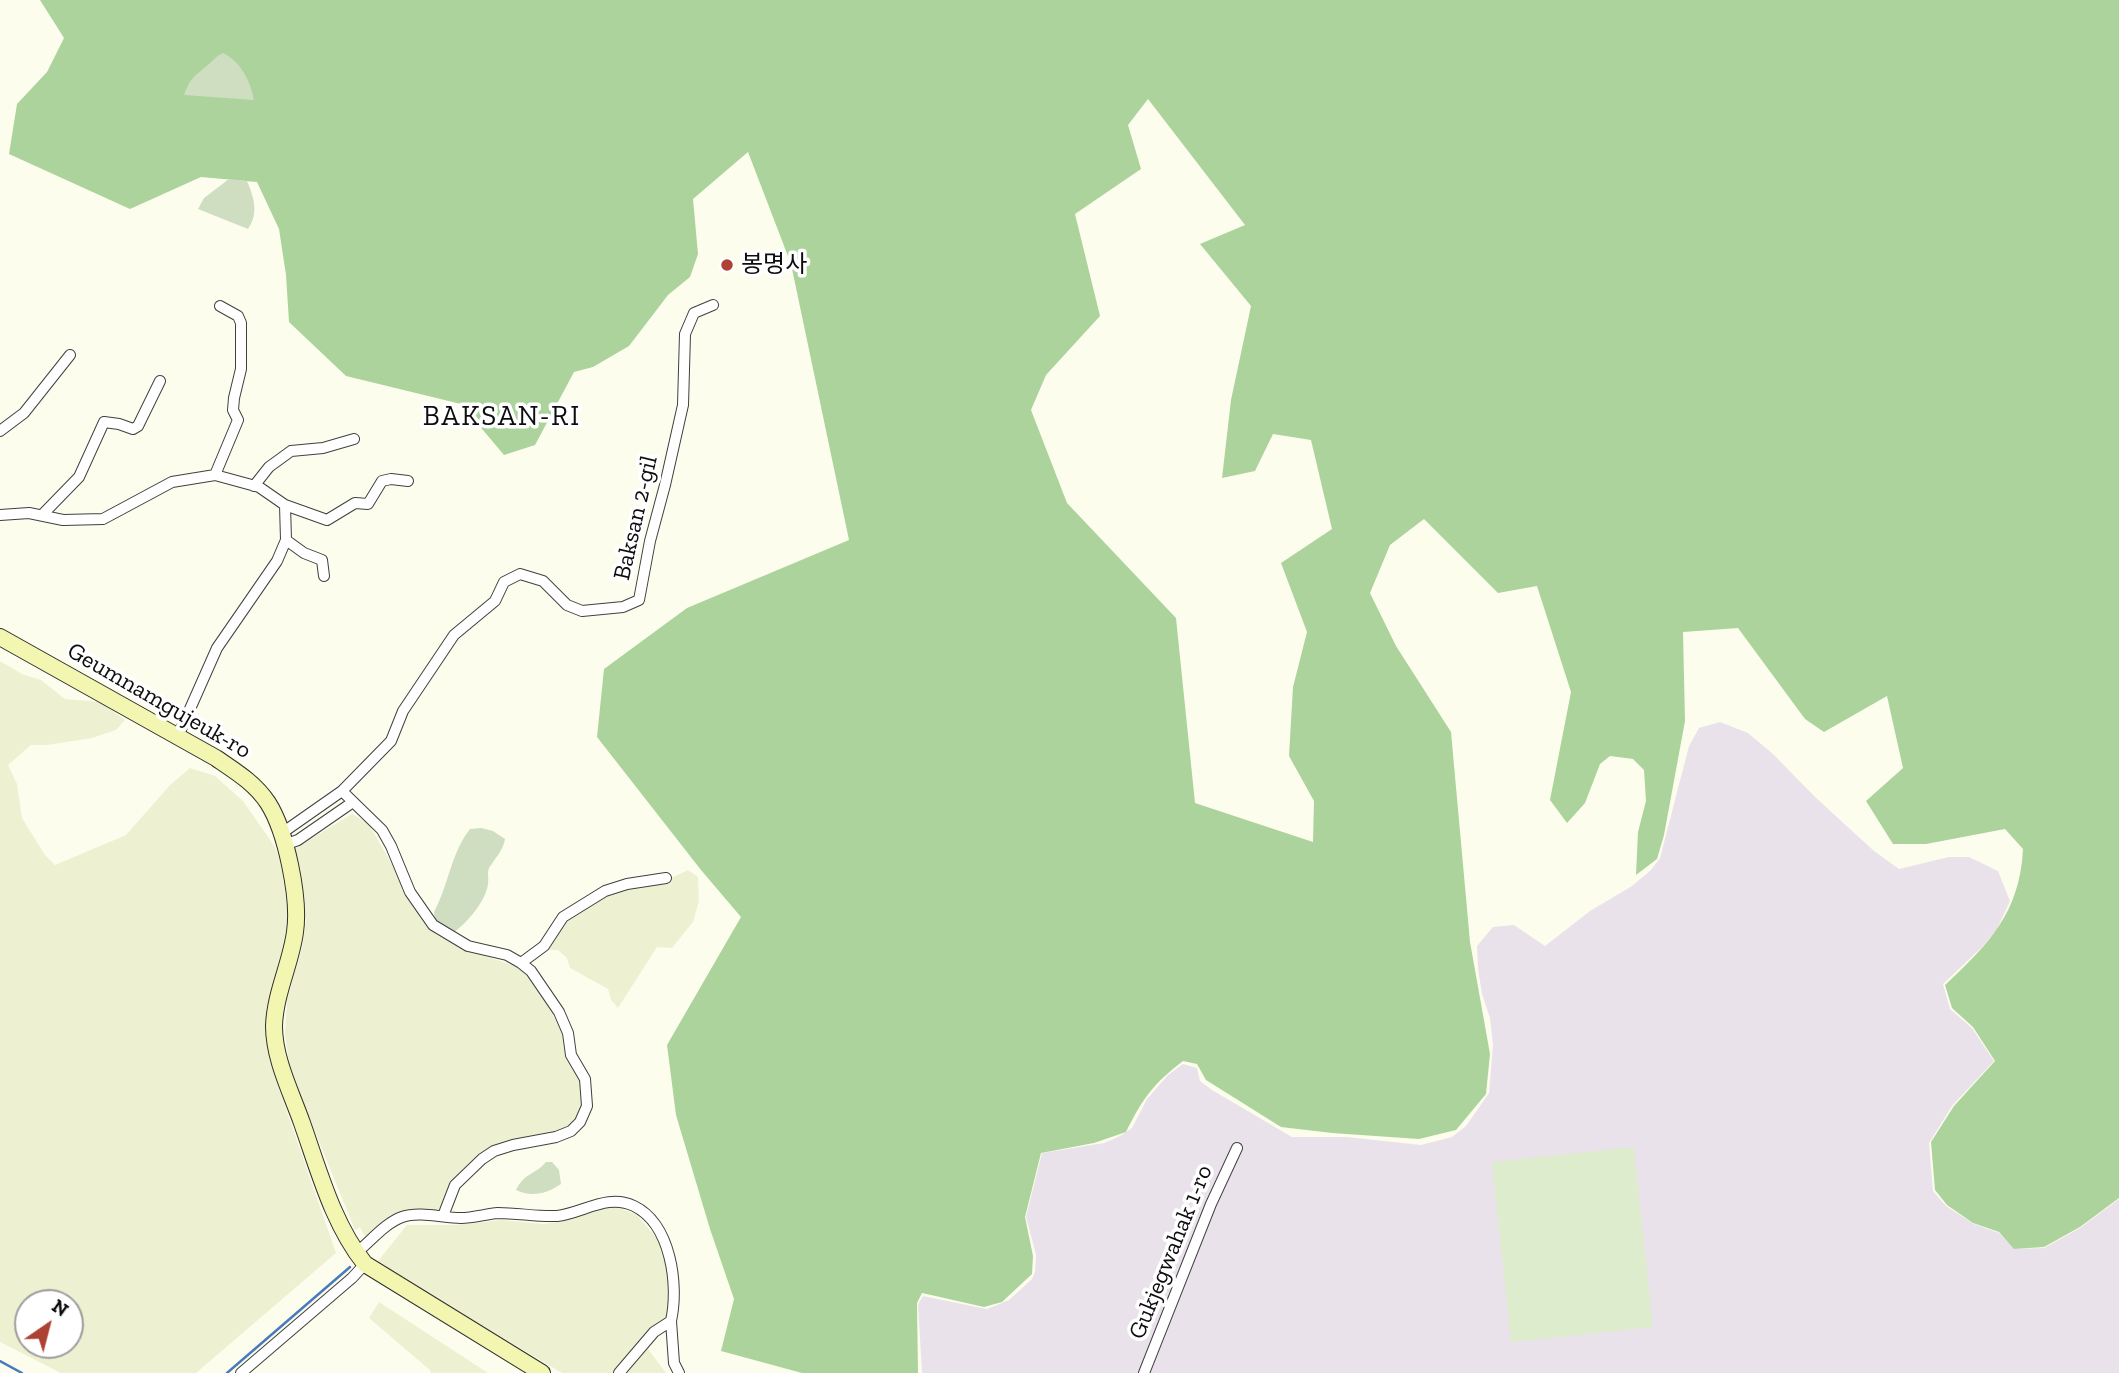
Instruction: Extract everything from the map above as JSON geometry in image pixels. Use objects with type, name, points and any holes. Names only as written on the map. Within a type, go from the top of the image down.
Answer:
[{"type":"main road","name":"Geumnamgujeuk-ro","points":[[0,637],[178,736],[246,778],[267,802],[283,839],[296,899],[295,932],[274,1026],[280,1061],[333,1209],[361,1259]]},
{"type":"main road","points":[[361,1259],[542,1373]]},
{"type":"street","name":"Baksan 2-gil","points":[[283,839],[342,791],[391,741],[403,711],[454,635],[495,601],[504,582],[520,574],[543,581],[567,604],[582,611],[624,607],[639,600],[682,405],[685,334],[694,313],[713,305]]},
{"type":"street","points":[[215,475],[238,420],[233,410],[241,369],[242,341],[241,323],[237,316],[220,306]]},
{"type":"street","points":[[0,431],[24,413],[70,355]]},
{"type":"street","points":[[43,514],[79,477],[104,422],[133,429],[138,426],[160,381]]},
{"type":"street","points":[[254,486],[269,467],[291,451],[323,448],[354,439]]},
{"type":"street","points":[[0,515],[43,514],[63,520],[103,519],[172,482],[215,475],[254,486],[285,506],[327,520],[355,503],[368,504],[383,481],[408,481]]},
{"type":"street","points":[[178,736],[217,648],[277,561],[286,540],[285,506]]},
{"type":"street","points":[[286,540],[304,553],[322,560],[324,576]]},
{"type":"street","points":[[342,791],[382,830],[410,892],[433,925],[468,946],[490,950],[522,963],[531,971],[559,1012],[568,1033],[571,1055],[585,1079],[587,1106],[580,1122],[571,1131],[494,1151],[455,1185],[443,1216]]},
{"type":"street","points":[[283,839],[298,840],[353,802]]},
{"type":"street","points":[[522,963],[544,946],[563,916],[605,891],[627,884],[666,878]]},
{"type":"street","name":"Gukjegwahak 1-ro","points":[[1144,1373],[1211,1204],[1237,1148]]},
{"type":"street","points":[[241,1373],[352,1278],[361,1259],[393,1222],[404,1216],[463,1218],[494,1213],[553,1216],[576,1213],[605,1202],[619,1201],[634,1206],[656,1223],[664,1241],[672,1269],[676,1301],[671,1321],[674,1363],[679,1373]]},
{"type":"street","points":[[618,1373],[654,1332],[671,1321]]},
{"type":"shaded area","points":[[1720,722],[1748,733],[1874,851],[1899,869],[1949,857],[1969,857],[1998,871],[2010,901],[1997,929],[1943,984],[1950,1009],[1972,1028],[1994,1061],[1952,1106],[1929,1143],[1933,1191],[1946,1206],[1974,1224],[1999,1233],[2015,1249],[2044,1248],[2080,1228],[2119,1199],[2119,1373],[922,1373],[918,1304],[923,1296],[987,1309],[1009,1300],[1032,1279],[1036,1255],[1026,1217],[1042,1153],[1104,1143],[1120,1136],[1132,1128],[1147,1099],[1168,1075],[1183,1064],[1197,1068],[1200,1081],[1212,1090],[1292,1137],[1347,1137],[1421,1145],[1452,1137],[1466,1126],[1489,1093],[1493,1045],[1490,1018],[1482,994],[1477,946],[1493,927],[1514,925],[1545,946],[1590,911],[1632,886],[1651,870],[1660,858],[1689,746],[1699,728]]},
{"type":"green space","points":[[40,0],[2119,0],[2119,1198],[2080,1227],[2044,1247],[2014,1249],[1999,1232],[1973,1223],[1947,1205],[1935,1190],[1931,1142],[1954,1106],[1995,1061],[1973,1027],[1952,1008],[1945,985],[1988,941],[2009,909],[2021,871],[2023,849],[2005,829],[1926,844],[1893,844],[1866,801],[1903,768],[1887,696],[1824,732],[1805,719],[1738,628],[1683,632],[1685,721],[1664,835],[1657,859],[1636,875],[1638,832],[1646,801],[1644,770],[1633,759],[1610,756],[1600,764],[1585,803],[1567,823],[1550,800],[1571,692],[1537,586],[1498,593],[1424,519],[1390,545],[1370,593],[1396,646],[1451,732],[1470,942],[1490,1054],[1486,1094],[1456,1130],[1419,1139],[1281,1127],[1206,1080],[1197,1064],[1183,1061],[1150,1092],[1126,1132],[1094,1143],[1041,1153],[1025,1217],[1033,1256],[1032,1274],[1002,1302],[984,1307],[922,1293],[917,1303],[918,1373],[802,1373],[721,1351],[734,1299],[676,1115],[667,1045],[741,917],[597,737],[604,669],[687,608],[849,540],[791,264],[748,152],[693,199],[698,254],[690,277],[668,295],[629,346],[593,367],[574,372],[535,445],[504,455],[461,404],[346,376],[289,322],[279,229],[257,182],[201,177],[130,209],[9,154],[17,104],[47,72],[64,38]],"holes":[[[1148,99],[1245,225],[1200,244],[1251,306],[1231,400],[1222,478],[1255,471],[1273,434],[1311,440],[1332,529],[1281,563],[1307,632],[1293,687],[1289,756],[1314,801],[1313,842],[1195,803],[1176,618],[1067,503],[1031,410],[1046,375],[1100,316],[1075,214],[1141,169],[1128,125]]]},
{"type":"green space","points":[[223,53],[235,61],[244,72],[254,100],[184,95],[194,77]]},
{"type":"green space","points":[[229,179],[247,181],[250,187],[254,211],[248,229],[198,209],[204,198]]},
{"type":"green space","points":[[0,661],[22,674],[41,680],[65,699],[101,702],[125,720],[116,730],[92,738],[31,745],[8,765],[17,784],[22,818],[45,855],[55,865],[126,835],[170,785],[190,768],[215,776],[243,801],[275,847],[285,877],[290,912],[287,941],[266,1018],[275,1077],[336,1253],[196,1373],[61,1373],[33,1359],[84,1359],[84,1289],[14,1289],[14,1349],[0,1342]]},
{"type":"green space","points":[[352,814],[368,823],[396,871],[404,893],[426,926],[437,935],[470,951],[521,968],[561,1029],[568,1059],[580,1076],[583,1107],[575,1122],[560,1130],[501,1143],[479,1156],[452,1182],[442,1207],[434,1211],[413,1209],[396,1214],[366,1239],[360,1227],[355,1230],[302,1100],[289,1064],[285,1034],[287,1000],[302,947],[306,921],[292,850]]},
{"type":"green space","points":[[470,829],[493,831],[505,839],[504,843],[489,868],[486,891],[480,904],[470,918],[453,933],[435,920],[434,912],[464,838]]},
{"type":"green space","points":[[688,870],[698,877],[699,901],[693,922],[672,948],[657,947],[618,1008],[611,1000],[608,989],[570,968],[567,958],[558,950],[548,950],[567,920],[603,897],[629,887],[669,879]]},
{"type":"green space","points":[[1634,1147],[1653,1327],[1511,1342],[1492,1162]]},
{"type":"green space","points":[[546,1162],[552,1162],[559,1170],[561,1184],[540,1193],[528,1194],[516,1190],[523,1180]]},
{"type":"green space","points":[[613,1206],[636,1214],[657,1238],[664,1257],[670,1290],[665,1329],[648,1349],[666,1373],[562,1373],[415,1286],[378,1261],[407,1225],[455,1225],[502,1220],[544,1224]]},
{"type":"green space","points":[[379,1302],[488,1373],[430,1373],[431,1371],[369,1318]]},
{"type":"waterway","points":[[227,1373],[350,1267]]},
{"type":"waterway","points":[[0,1361],[22,1373]]},
{"type":"place","name":"봉명사","points":[[727,265]]},
{"type":"district","name":"BAKSAN-RI","points":[[502,417]]}]
